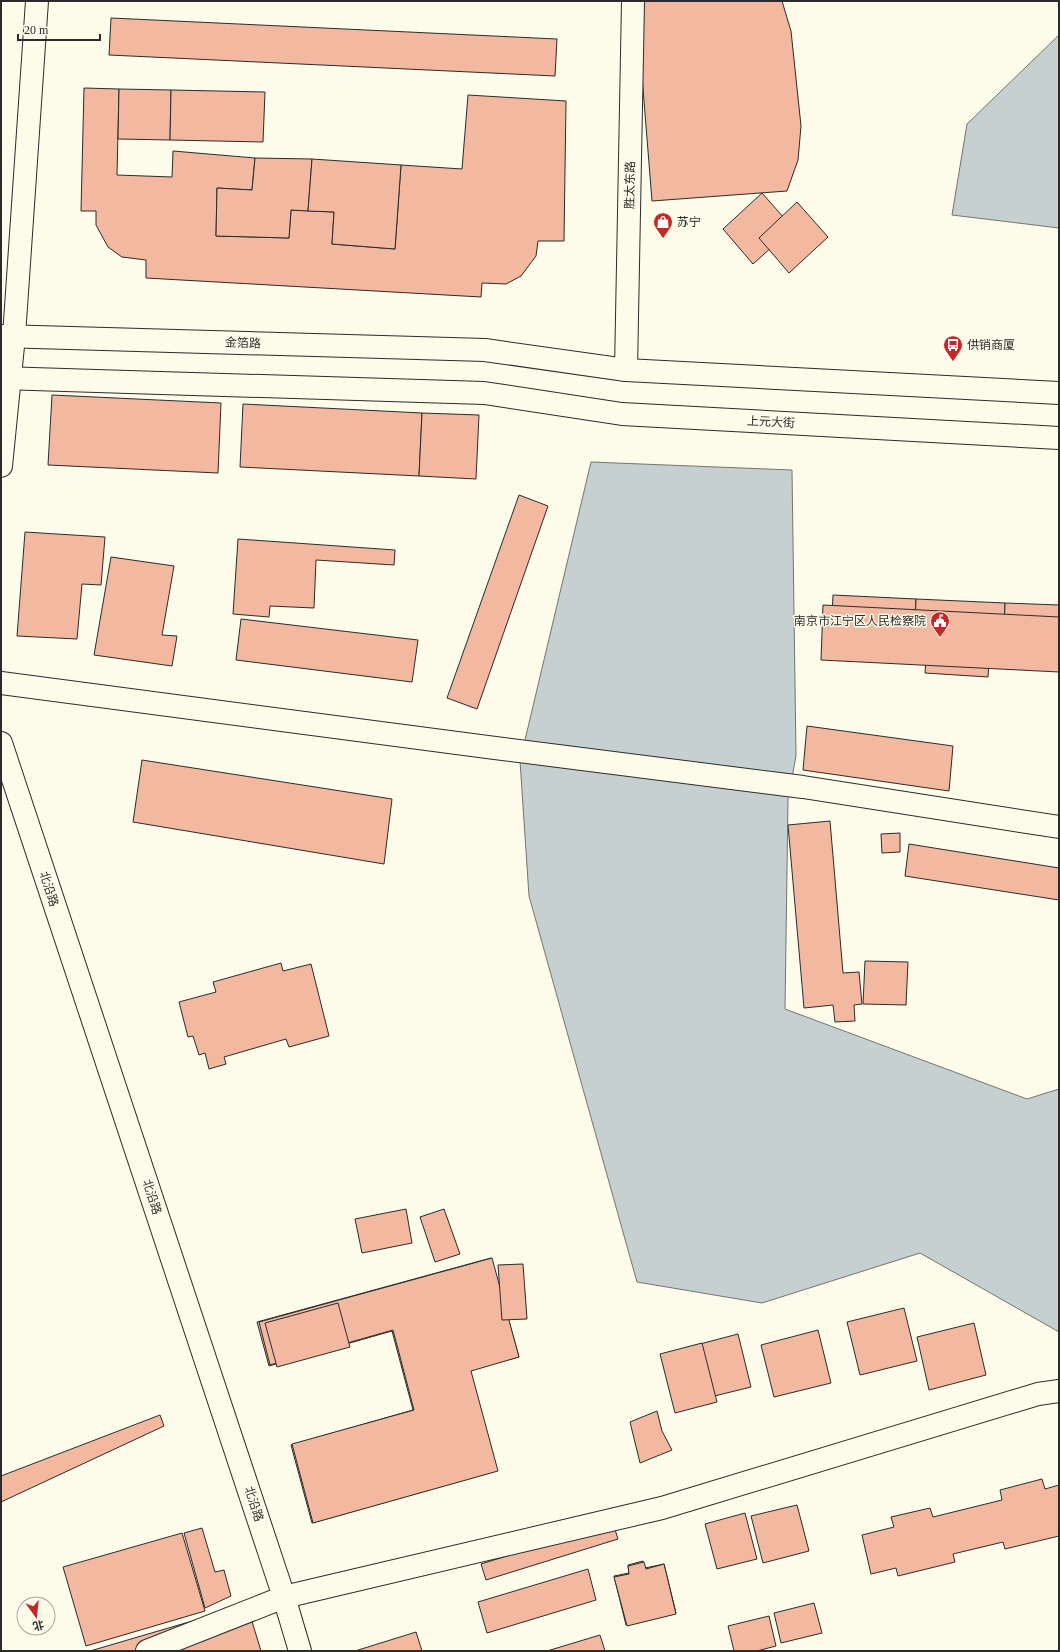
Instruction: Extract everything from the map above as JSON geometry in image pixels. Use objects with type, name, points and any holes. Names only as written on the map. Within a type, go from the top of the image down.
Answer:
[{"type":"main road","points":[[1,466],[7,336],[37,1]]},
{"type":"main road","name":"胜太东路","points":[[626,370],[633,1]]},
{"type":"main road","name":"金箔路","points":[[7,336],[485,350],[626,370]]},
{"type":"main road","points":[[626,370],[1059,393]]},
{"type":"main road","name":"上元大街","points":[[5,378],[484,393],[622,414],[1059,438]]},
{"type":"main road","points":[[1,683],[803,787],[1059,826]]},
{"type":"main road","name":"北沿路","points":[[1,744],[284,1597],[300,1651]]},
{"type":"main road","points":[[147,1651],[284,1597],[662,1508],[1038,1394],[1059,1391]]},
{"type":"shaded area","points":[[1059,35],[1059,228],[952,215],[967,124]]},
{"type":"shaded area","points":[[591,462],[792,470],[796,756],[788,799],[785,1009],[1027,1099],[1059,1089],[1059,1332],[920,1253],[762,1303],[637,1282],[529,896],[520,761]]},
{"type":"building","points":[[636,1],[782,1],[791,31],[801,126],[798,160],[787,191],[652,201]]},
{"type":"building","points":[[111,18],[557,39],[555,76],[109,55]]},
{"type":"building","points":[[84,88],[119,89],[117,175],[172,177],[173,151],[255,158],[252,190],[217,188],[216,236],[289,238],[291,210],[334,212],[332,244],[395,249],[401,165],[462,169],[468,95],[566,101],[564,241],[538,241],[536,256],[521,276],[506,284],[482,283],[481,297],[146,278],[146,260],[122,257],[108,247],[96,225],[96,211],[81,211]]},
{"type":"building","points":[[119,89],[171,90],[170,140],[118,139]]},
{"type":"building","points":[[171,90],[265,92],[263,142],[170,140]]},
{"type":"building","points":[[255,158],[312,159],[308,211],[291,210],[289,238],[216,236],[217,188],[252,190]]},
{"type":"building","points":[[312,159],[401,165],[395,249],[332,244],[334,212],[308,211]]},
{"type":"building","points":[[762,193],[793,228],[753,264],[723,229]]},
{"type":"building","points":[[797,202],[828,237],[789,273],[759,238]]},
{"type":"building","points":[[52,395],[221,403],[218,473],[48,465]]},
{"type":"building","points":[[243,404],[422,413],[419,476],[240,467]]},
{"type":"building","points":[[422,413],[479,415],[476,479],[419,476]]},
{"type":"building","points":[[519,495],[548,506],[477,709],[447,698]]},
{"type":"building","points":[[25,532],[105,537],[101,585],[82,584],[77,639],[17,636]]},
{"type":"building","points":[[238,539],[395,550],[394,565],[316,560],[314,608],[270,606],[269,617],[233,614]]},
{"type":"building","points":[[111,557],[174,566],[162,635],[177,636],[172,666],[94,655]]},
{"type":"building","points":[[833,595],[916,599],[914,658],[830,655]]},
{"type":"building","points":[[916,599],[1005,603],[1003,663],[989,662],[988,677],[925,673],[926,659],[914,658]]},
{"type":"building","points":[[1005,603],[1059,605],[1059,665],[1003,663]]},
{"type":"building","name":"南京市江宁区人民检察院","points":[[823,605],[1059,617],[1059,672],[821,660]]},
{"type":"building","points":[[241,619],[418,640],[412,682],[236,660]]},
{"type":"building","points":[[807,726],[953,746],[949,791],[803,770]]},
{"type":"building","points":[[142,760],[392,799],[384,864],[133,822]]},
{"type":"building","points":[[830,821],[843,973],[859,972],[862,1004],[854,1005],[855,1021],[835,1022],[833,1005],[804,1008],[788,825]]},
{"type":"building","points":[[900,833],[900,852],[882,853],[881,834]]},
{"type":"building","points":[[909,844],[1059,868],[1059,900],[905,876]]},
{"type":"building","points":[[865,961],[908,962],[906,1005],[863,1004]]},
{"type":"building","points":[[281,963],[283,971],[311,964],[329,1036],[289,1047],[286,1039],[224,1057],[226,1064],[209,1069],[205,1053],[199,1055],[193,1036],[188,1037],[179,1002],[216,992],[213,982]]},
{"type":"building","points":[[406,1209],[412,1243],[362,1253],[355,1219]]},
{"type":"building","points":[[444,1209],[460,1254],[435,1262],[420,1217]]},
{"type":"building","points":[[491,1258],[519,1357],[469,1370],[496,1471],[312,1523],[291,1445],[413,1410],[392,1331],[269,1366],[257,1322]]},
{"type":"building","points":[[492,1258],[519,1357],[471,1371],[498,1471],[313,1523],[292,1444],[414,1410],[393,1330],[270,1365],[259,1322]]},
{"type":"building","points":[[523,1264],[527,1319],[502,1320],[498,1265]]},
{"type":"building","points":[[338,1303],[350,1347],[277,1367],[265,1323]]},
{"type":"building","points":[[904,1308],[917,1361],[860,1375],[847,1322]]},
{"type":"building","points":[[974,1323],[986,1375],[929,1390],[917,1337]]},
{"type":"building","points":[[818,1330],[831,1383],[774,1397],[761,1345]]},
{"type":"building","points":[[738,1334],[751,1387],[694,1401],[681,1349]]},
{"type":"building","points":[[702,1343],[717,1402],[675,1413],[660,1354]]},
{"type":"building","points":[[657,1411],[662,1431],[672,1450],[640,1463],[630,1422]]},
{"type":"building","points":[[160,1415],[164,1426],[1,1502],[1,1476]]},
{"type":"building","points":[[1042,1479],[1045,1489],[1059,1485],[1059,1536],[1005,1549],[1003,1542],[953,1554],[955,1562],[898,1576],[896,1568],[871,1574],[862,1535],[894,1527],[891,1517],[930,1508],[933,1517],[1002,1500],[1000,1490]]},
{"type":"building","points":[[797,1505],[809,1551],[763,1563],[751,1516]]},
{"type":"building","points":[[745,1513],[757,1559],[717,1569],[705,1524]]},
{"type":"building","points":[[613,1523],[618,1539],[486,1580],[481,1564]]},
{"type":"building","points":[[202,1528],[215,1572],[224,1570],[231,1596],[205,1608],[184,1533]]},
{"type":"building","points":[[182,1533],[205,1611],[86,1646],[63,1567]]},
{"type":"building","points":[[643,1561],[645,1568],[664,1564],[676,1613],[626,1625],[614,1576],[629,1573],[628,1565]]},
{"type":"building","points":[[644,1562],[646,1569],[664,1564],[676,1614],[627,1626],[614,1577],[629,1574],[628,1566]]},
{"type":"building","points":[[588,1569],[596,1600],[487,1633],[478,1602]]},
{"type":"building","points":[[814,1603],[822,1633],[781,1643],[774,1613]]},
{"type":"building","points":[[247,1605],[261,1651],[90,1651]]},
{"type":"building","points":[[769,1616],[776,1646],[757,1651],[734,1651],[728,1626]]},
{"type":"building","points":[[416,1632],[422,1651],[355,1651]]},
{"type":"building","points":[[600,1635],[605,1651],[547,1651]]},
{"type":"place","name":"苏宁","points":[[663,239]]},
{"type":"place","name":"供销商厦","points":[[953,362]]},
{"type":"place","name":"南京市江宁区人民检察院","points":[[940,638]]}]
